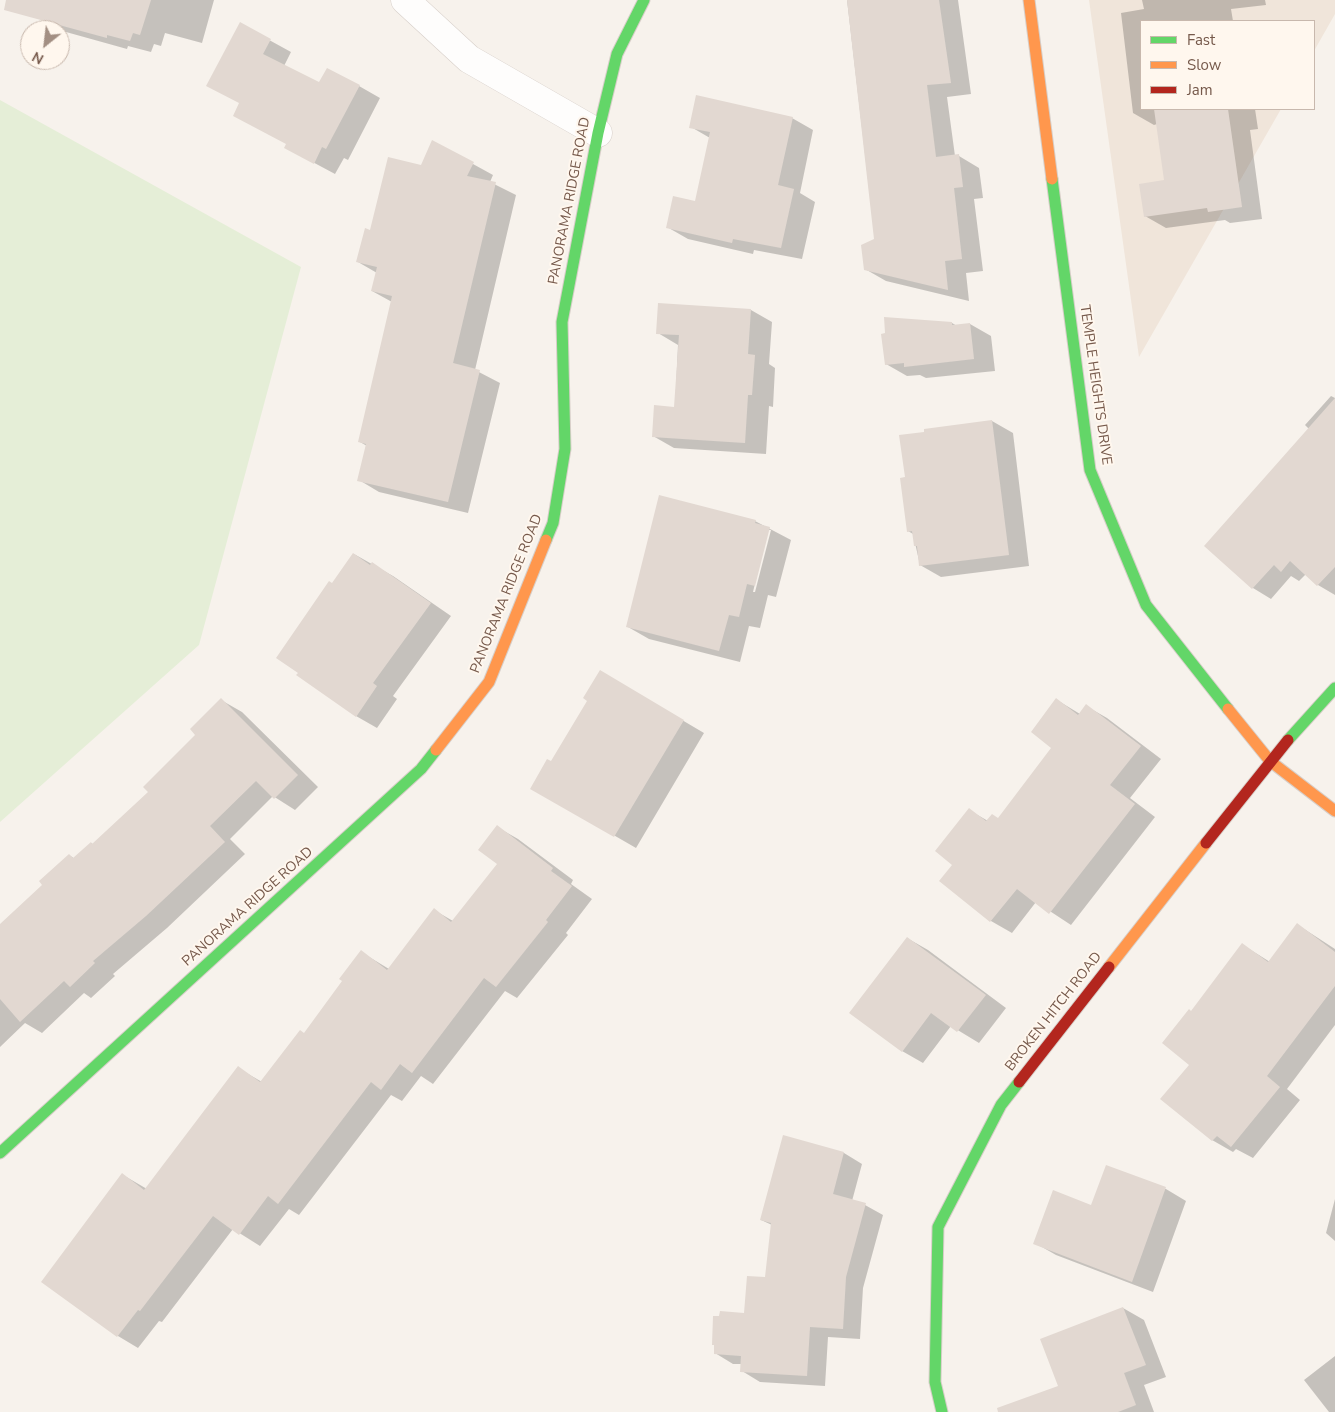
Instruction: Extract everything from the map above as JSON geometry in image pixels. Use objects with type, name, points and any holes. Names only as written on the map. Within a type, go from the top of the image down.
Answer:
[{"type":"street","points":[[405,0],[469,58],[598,134]]},
{"type":"street","name":"PANORAMA RIDGE ROAD","points":[[0,1153],[421,769],[489,682],[553,523],[565,449],[562,322],[598,134],[617,54],[644,0]]},
{"type":"street","name":"TEMPLE HEIGHTS DRIVE","points":[[1029,0],[1090,470],[1146,605],[1270,761],[1335,811]]},
{"type":"street","name":"BROKEN HITCH ROAD","points":[[942,1412],[935,1382],[938,1227],[1001,1105],[1270,761],[1335,688]]},
{"type":"shaded area","points":[[1089,0],[1335,0],[1335,14],[1315,49],[1315,20],[1140,20],[1140,110],[1280,110],[1139,357]]},
{"type":"green space","points":[[0,100],[301,267],[199,645],[0,822]]},
{"type":"building","points":[[6,0],[151,0],[140,35],[133,33],[130,41],[107,35],[107,38],[70,28],[70,20],[41,20],[4,10]]},
{"type":"building","points":[[847,0],[939,0],[951,83],[927,85],[936,157],[959,154],[963,187],[954,188],[962,259],[945,261],[948,290],[864,270],[861,245],[874,239]]},
{"type":"building","points":[[240,22],[271,39],[263,54],[319,82],[327,68],[360,85],[326,149],[322,147],[314,164],[284,148],[286,144],[233,116],[239,103],[206,86]]},
{"type":"building","points":[[696,95],[793,117],[778,185],[794,189],[781,248],[733,239],[732,243],[666,228],[673,196],[695,201],[710,132],[689,128]]},
{"type":"building","points":[[1154,110],[1228,110],[1242,207],[1208,212],[1207,208],[1144,217],[1139,184],[1164,180]]},
{"type":"building","points":[[432,140],[474,162],[467,176],[496,182],[453,363],[480,370],[448,502],[357,481],[366,444],[358,442],[392,296],[371,291],[377,267],[356,262],[365,228],[370,230],[388,157],[421,165]]},
{"type":"building","points":[[658,303],[751,309],[748,354],[755,355],[752,395],[748,395],[745,443],[652,437],[654,405],[674,407],[679,335],[656,334]]},
{"type":"building","points":[[884,317],[952,322],[952,325],[970,323],[974,359],[904,367],[904,363],[885,365],[881,334],[885,333]]},
{"type":"building","points":[[1335,398],[1335,567],[1317,586],[1290,561],[1281,572],[1274,565],[1252,589],[1204,546]]},
{"type":"building","points":[[992,420],[1009,555],[919,566],[917,546],[914,546],[912,531],[907,532],[900,478],[905,477],[899,435],[924,432],[924,429]]},
{"type":"building","points":[[659,495],[756,520],[755,523],[770,527],[755,586],[747,584],[739,617],[729,615],[719,651],[626,627]]},
{"type":"building","points":[[353,553],[370,565],[372,562],[431,603],[373,683],[377,686],[356,717],[296,675],[298,673],[276,658],[329,581],[332,583]]},
{"type":"building","points":[[600,670],[684,720],[614,837],[530,789],[547,759],[551,761],[587,701],[583,698]]},
{"type":"building","points":[[221,698],[298,775],[274,799],[256,781],[210,826],[225,842],[146,916],[93,961],[95,963],[70,987],[64,981],[20,1022],[0,999],[0,924],[42,885],[39,881],[69,854],[73,858],[91,842],[92,844],[148,792],[143,787],[195,735],[190,729]]},
{"type":"building","points":[[1056,698],[1078,715],[1086,704],[1141,746],[1110,785],[1135,804],[1049,914],[1017,889],[990,922],[939,881],[952,865],[935,851],[969,808],[986,821],[992,814],[998,818],[1051,748],[1031,732]]},
{"type":"building","points":[[497,825],[553,868],[551,871],[572,886],[546,920],[548,922],[496,987],[484,978],[412,1073],[400,1064],[381,1090],[371,1082],[278,1204],[268,1196],[239,1235],[213,1216],[140,1311],[138,1310],[117,1337],[41,1282],[122,1173],[144,1190],[238,1066],[260,1082],[300,1030],[304,1033],[342,981],[339,979],[361,950],[387,970],[434,908],[451,922],[497,864],[478,850]]},
{"type":"building","points":[[1297,923],[1335,952],[1335,986],[1267,1076],[1280,1087],[1231,1147],[1217,1136],[1212,1141],[1160,1099],[1189,1065],[1162,1043],[1189,1009],[1191,1011],[1242,943],[1268,962]]},
{"type":"building","points":[[907,937],[986,995],[957,1032],[931,1013],[902,1052],[849,1013]]},
{"type":"building","points":[[783,1135],[844,1152],[833,1194],[866,1203],[846,1277],[843,1329],[810,1327],[807,1376],[740,1372],[741,1356],[714,1354],[714,1345],[712,1345],[713,1316],[719,1316],[720,1311],[744,1313],[747,1276],[765,1277],[771,1223],[760,1220]]},
{"type":"building","points":[[1106,1165],[1166,1187],[1132,1282],[1033,1244],[1053,1190],[1091,1205]]},
{"type":"building","points":[[1123,1307],[1146,1365],[1124,1373],[1136,1405],[1118,1412],[998,1412],[997,1408],[1058,1386],[1040,1339]]},
{"type":"traffic: fast","points":[[546,540],[553,523],[565,449],[562,322],[598,133],[617,54],[644,0]]},
{"type":"traffic: fast","points":[[1052,179],[1090,470],[1146,605],[1228,709]]},
{"type":"traffic: fast","points":[[1288,740],[1335,688]]},
{"type":"traffic: fast","points":[[0,1153],[421,769],[436,750]]},
{"type":"traffic: fast","points":[[942,1412],[935,1382],[938,1227],[1001,1105],[1019,1082]]},
{"type":"traffic: slow","points":[[1029,0],[1052,179]]},
{"type":"traffic: slow","points":[[436,750],[489,682],[546,540]]},
{"type":"traffic: slow","points":[[1228,709],[1270,761],[1335,811]]},
{"type":"traffic: slow","points":[[1109,967],[1206,843]]},
{"type":"traffic: jam","points":[[1206,843],[1288,740]]},
{"type":"traffic: jam","points":[[1019,1082],[1109,967]]}]
